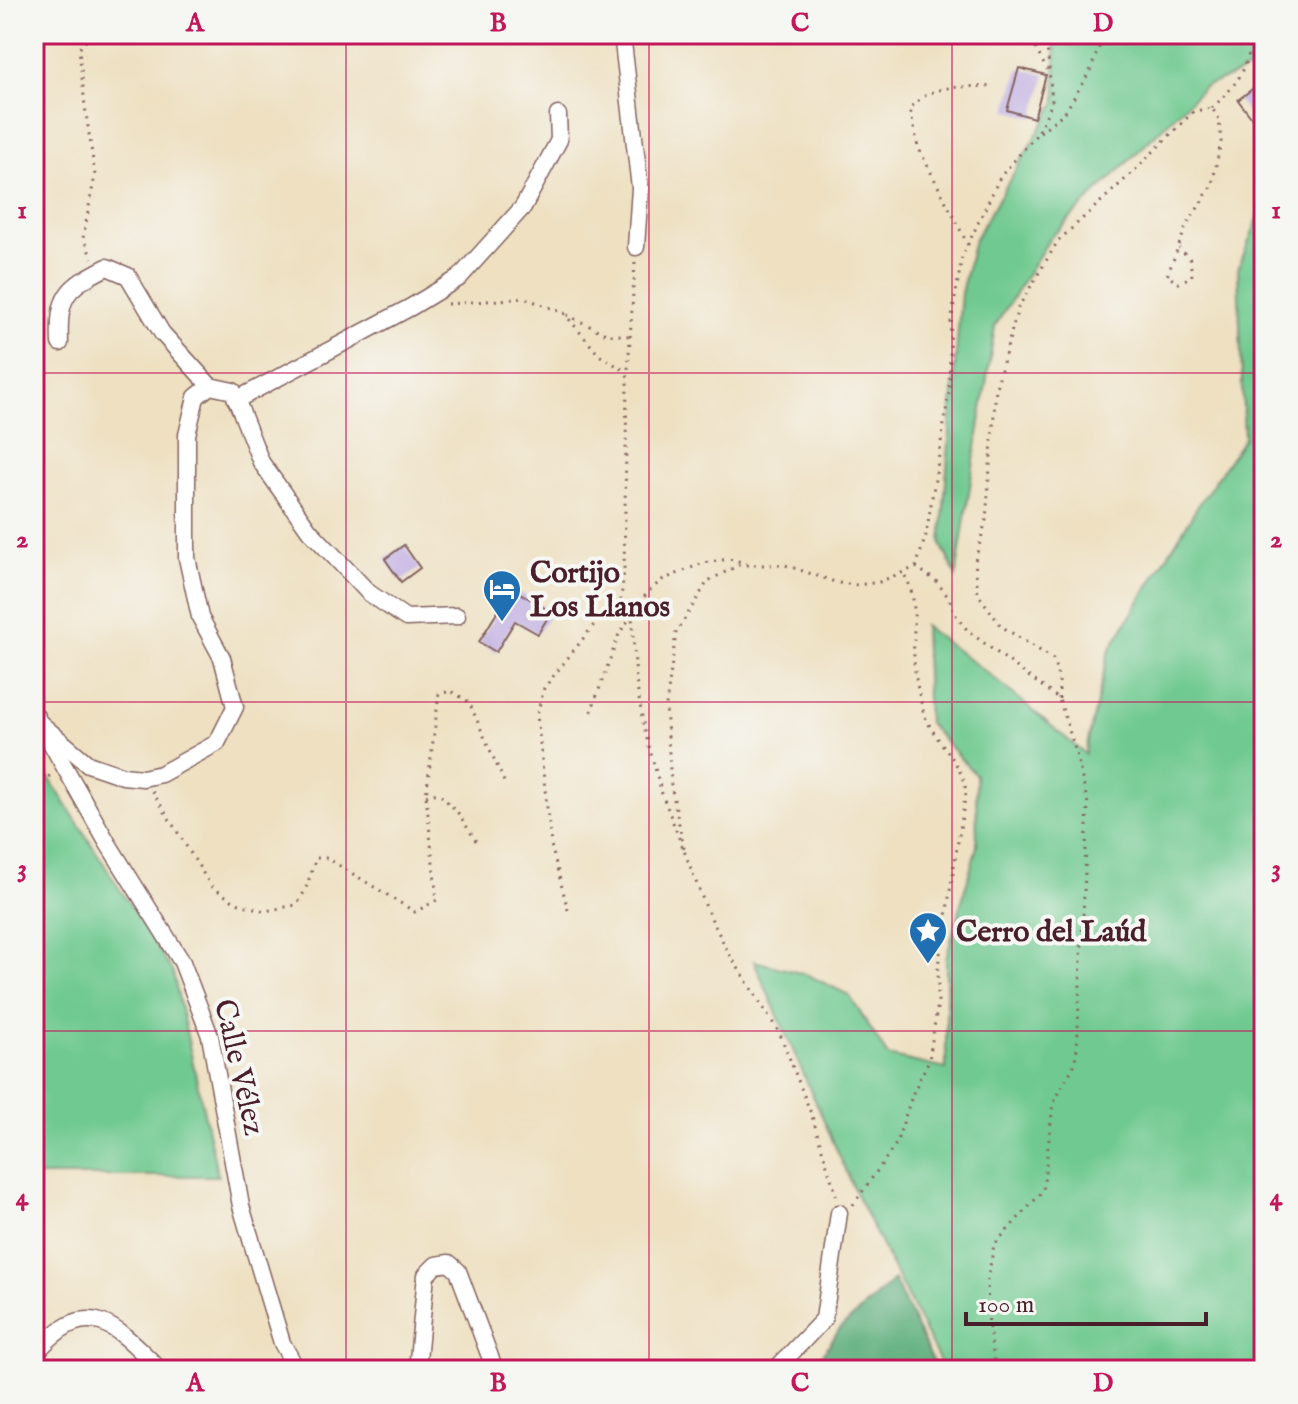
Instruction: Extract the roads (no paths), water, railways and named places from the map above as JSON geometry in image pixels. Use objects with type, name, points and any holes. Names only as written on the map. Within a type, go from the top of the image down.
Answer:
[{"type":"street","points":[[622,34],[640,188],[636,247]]},
{"type":"street","points":[[236,400],[411,307],[459,278],[523,207],[559,140],[558,115]]},
{"type":"street","points":[[60,343],[59,311],[74,284],[107,267],[128,276],[162,333],[210,386],[233,391],[261,462],[309,530],[369,593],[406,618],[457,616]]},
{"type":"street","points":[[38,719],[88,764],[123,776],[143,778],[161,774],[217,743],[235,707],[222,658],[200,617],[187,558],[187,435],[196,397],[210,386]]},
{"type":"street","name":"Calle Vélez","points":[[38,719],[107,842],[182,962],[210,1036],[241,1206],[282,1343],[297,1370]]},
{"type":"street","points":[[775,1370],[824,1319],[839,1213]]},
{"type":"street","points":[[417,1370],[426,1275],[436,1265],[449,1263],[458,1271],[495,1370]]},
{"type":"street","points":[[34,1355],[49,1337],[73,1321],[97,1321],[122,1332],[160,1370]]},
{"type":"place","name":"Cortijo Los Llanos","points":[[502,623]]},
{"type":"place","name":"Cerro del Laúd","points":[[928,965]]}]
